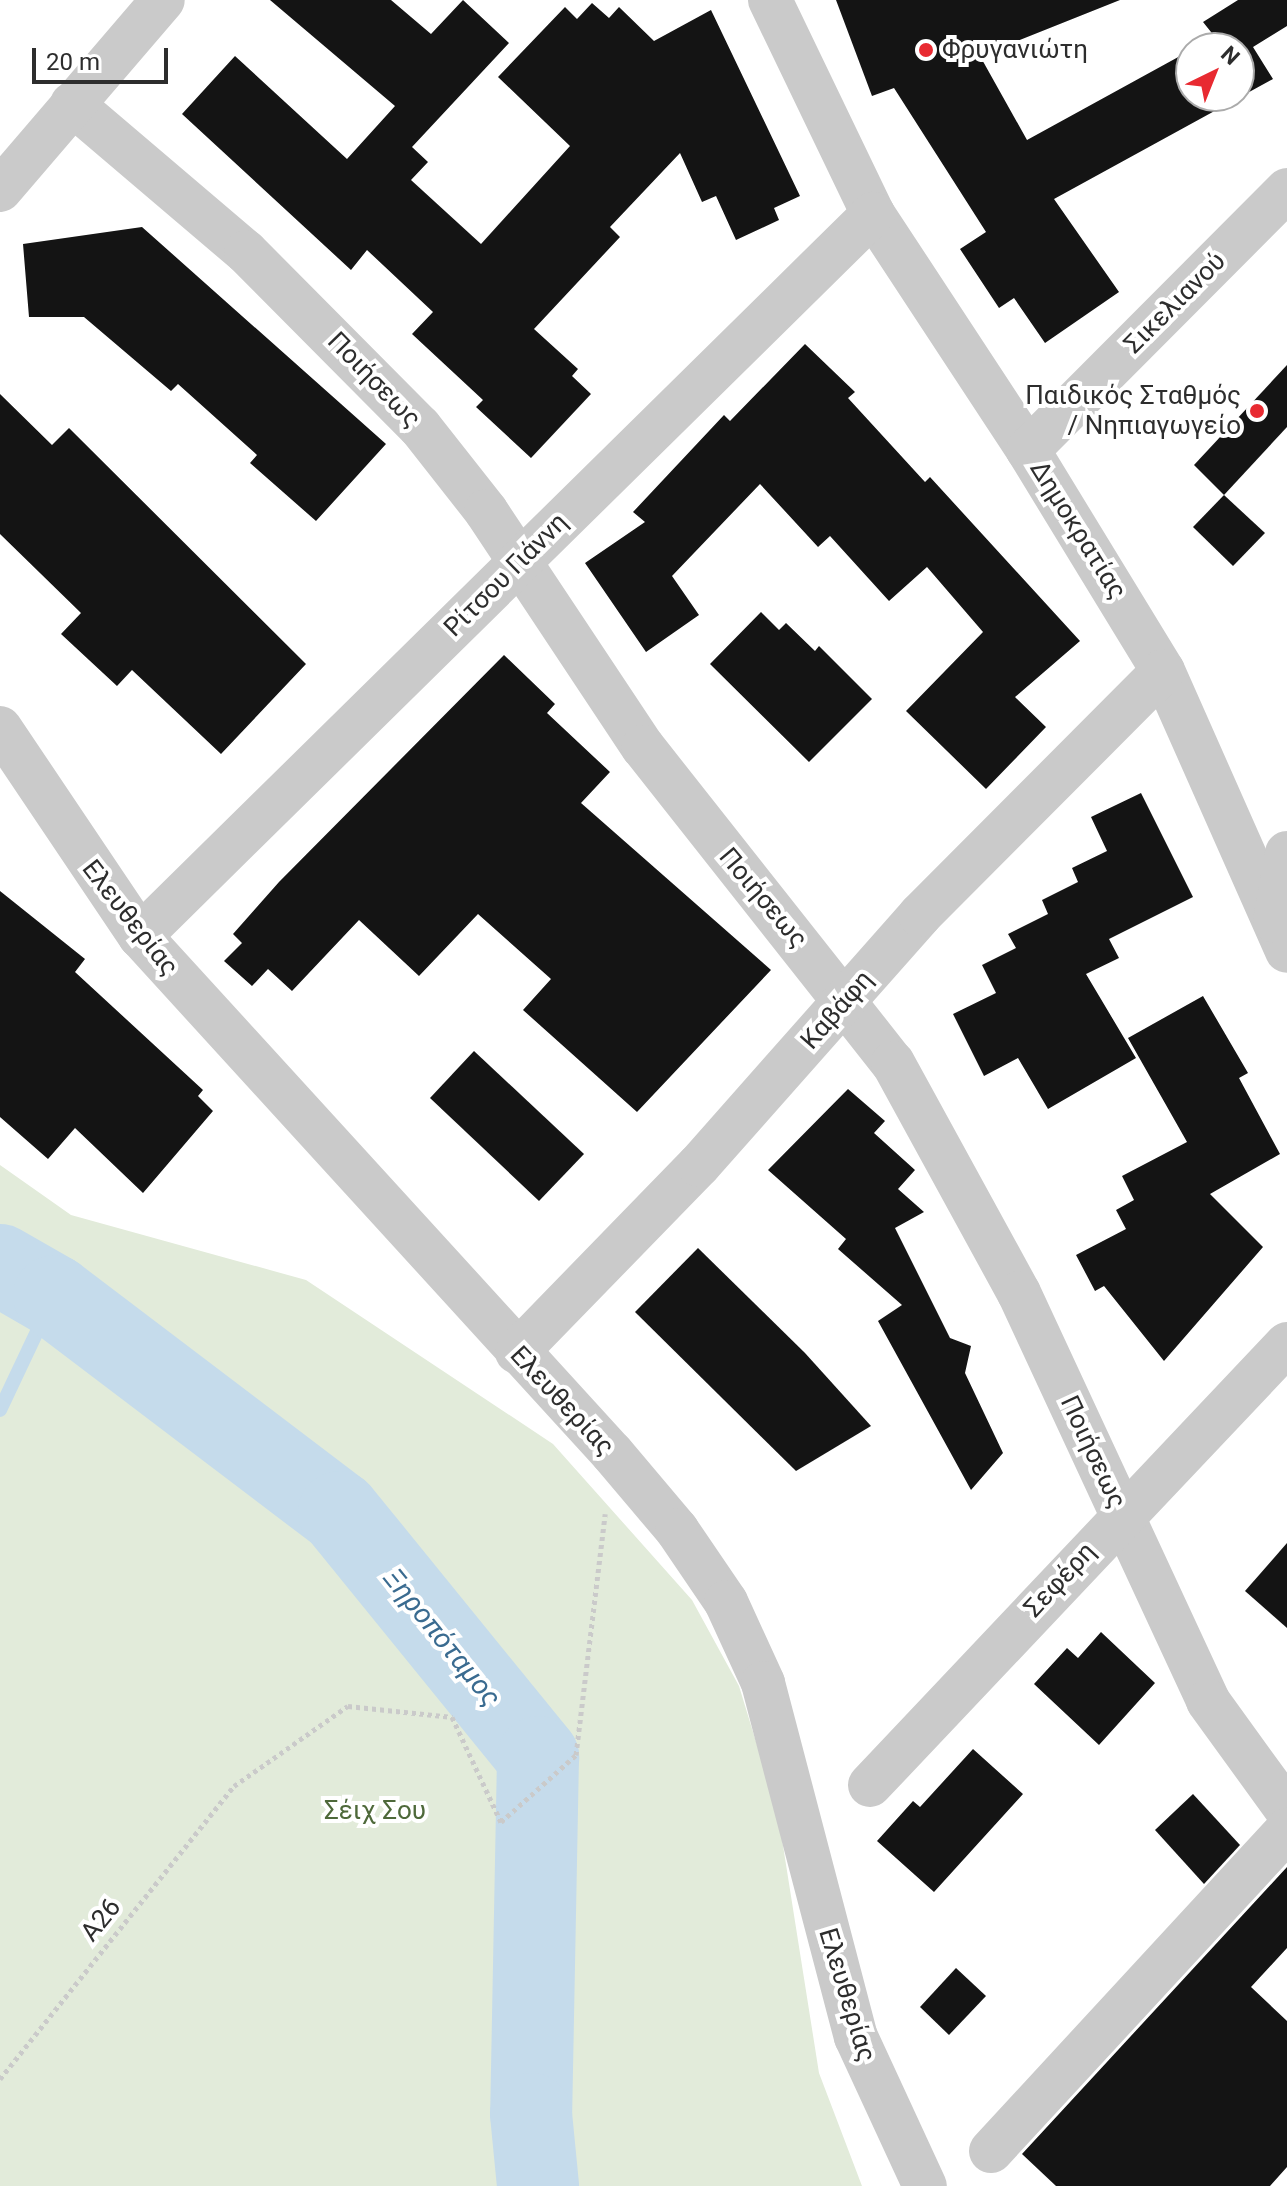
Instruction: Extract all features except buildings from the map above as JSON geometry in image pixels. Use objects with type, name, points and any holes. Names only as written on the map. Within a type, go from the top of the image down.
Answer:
[{"type":"street","points":[[0,190],[163,0]]},
{"type":"street","name":"Δημοκρατίας","points":[[770,0],[873,214],[1028,450],[1163,671],[1281,936]]},
{"type":"street","name":"Ποιήσεως","points":[[72,104],[246,252],[362,366],[457,472],[643,747],[846,1000],[947,1152],[1208,1701],[1287,1810]]},
{"type":"street","name":"Σικελιανού","points":[[1028,450],[1287,190]]},
{"type":"street","name":"Ρίτσου Γιάννη","points":[[140,936],[873,214]]},
{"type":"street","name":"Καβάφη","points":[[517,1352],[699,1165],[920,915],[1163,671]]},
{"type":"street","name":"Ελευθερίας","points":[[0,728],[140,936],[612,1453],[677,1530],[726,1602],[763,1683],[856,2037],[925,2186]]},
{"type":"street","points":[[1281,936],[1287,853]]},
{"type":"street","name":"Σεφέρη","points":[[870,1785],[1121,1513],[1287,1344]]},
{"type":"street","points":[[991,2151],[1287,1830]]},
{"type":"path","name":"Α26","points":[[0,2079],[234,1786],[348,1706],[452,1717],[501,1822],[576,1755],[612,1453]]},
{"type":"green space","name":"Σέιχ Σου","points":[[0,1165],[71,1215],[306,1280],[553,1444],[692,1600],[739,1686],[778,1814],[819,2073],[862,2186],[0,2186]]},
{"type":"waterway","name":"Ξηροπόταμος","points":[[0,1265],[54,1296],[339,1512],[538,1757],[531,2114],[538,2186]]},
{"type":"waterway","points":[[0,1410],[54,1296]]},
{"type":"place","name":"Φρυγανιώτη","points":[[926,50]]},
{"type":"place","name":"Παιδικός Σταθμός / Νηπιαγωγείο","points":[[1257,411]]}]
